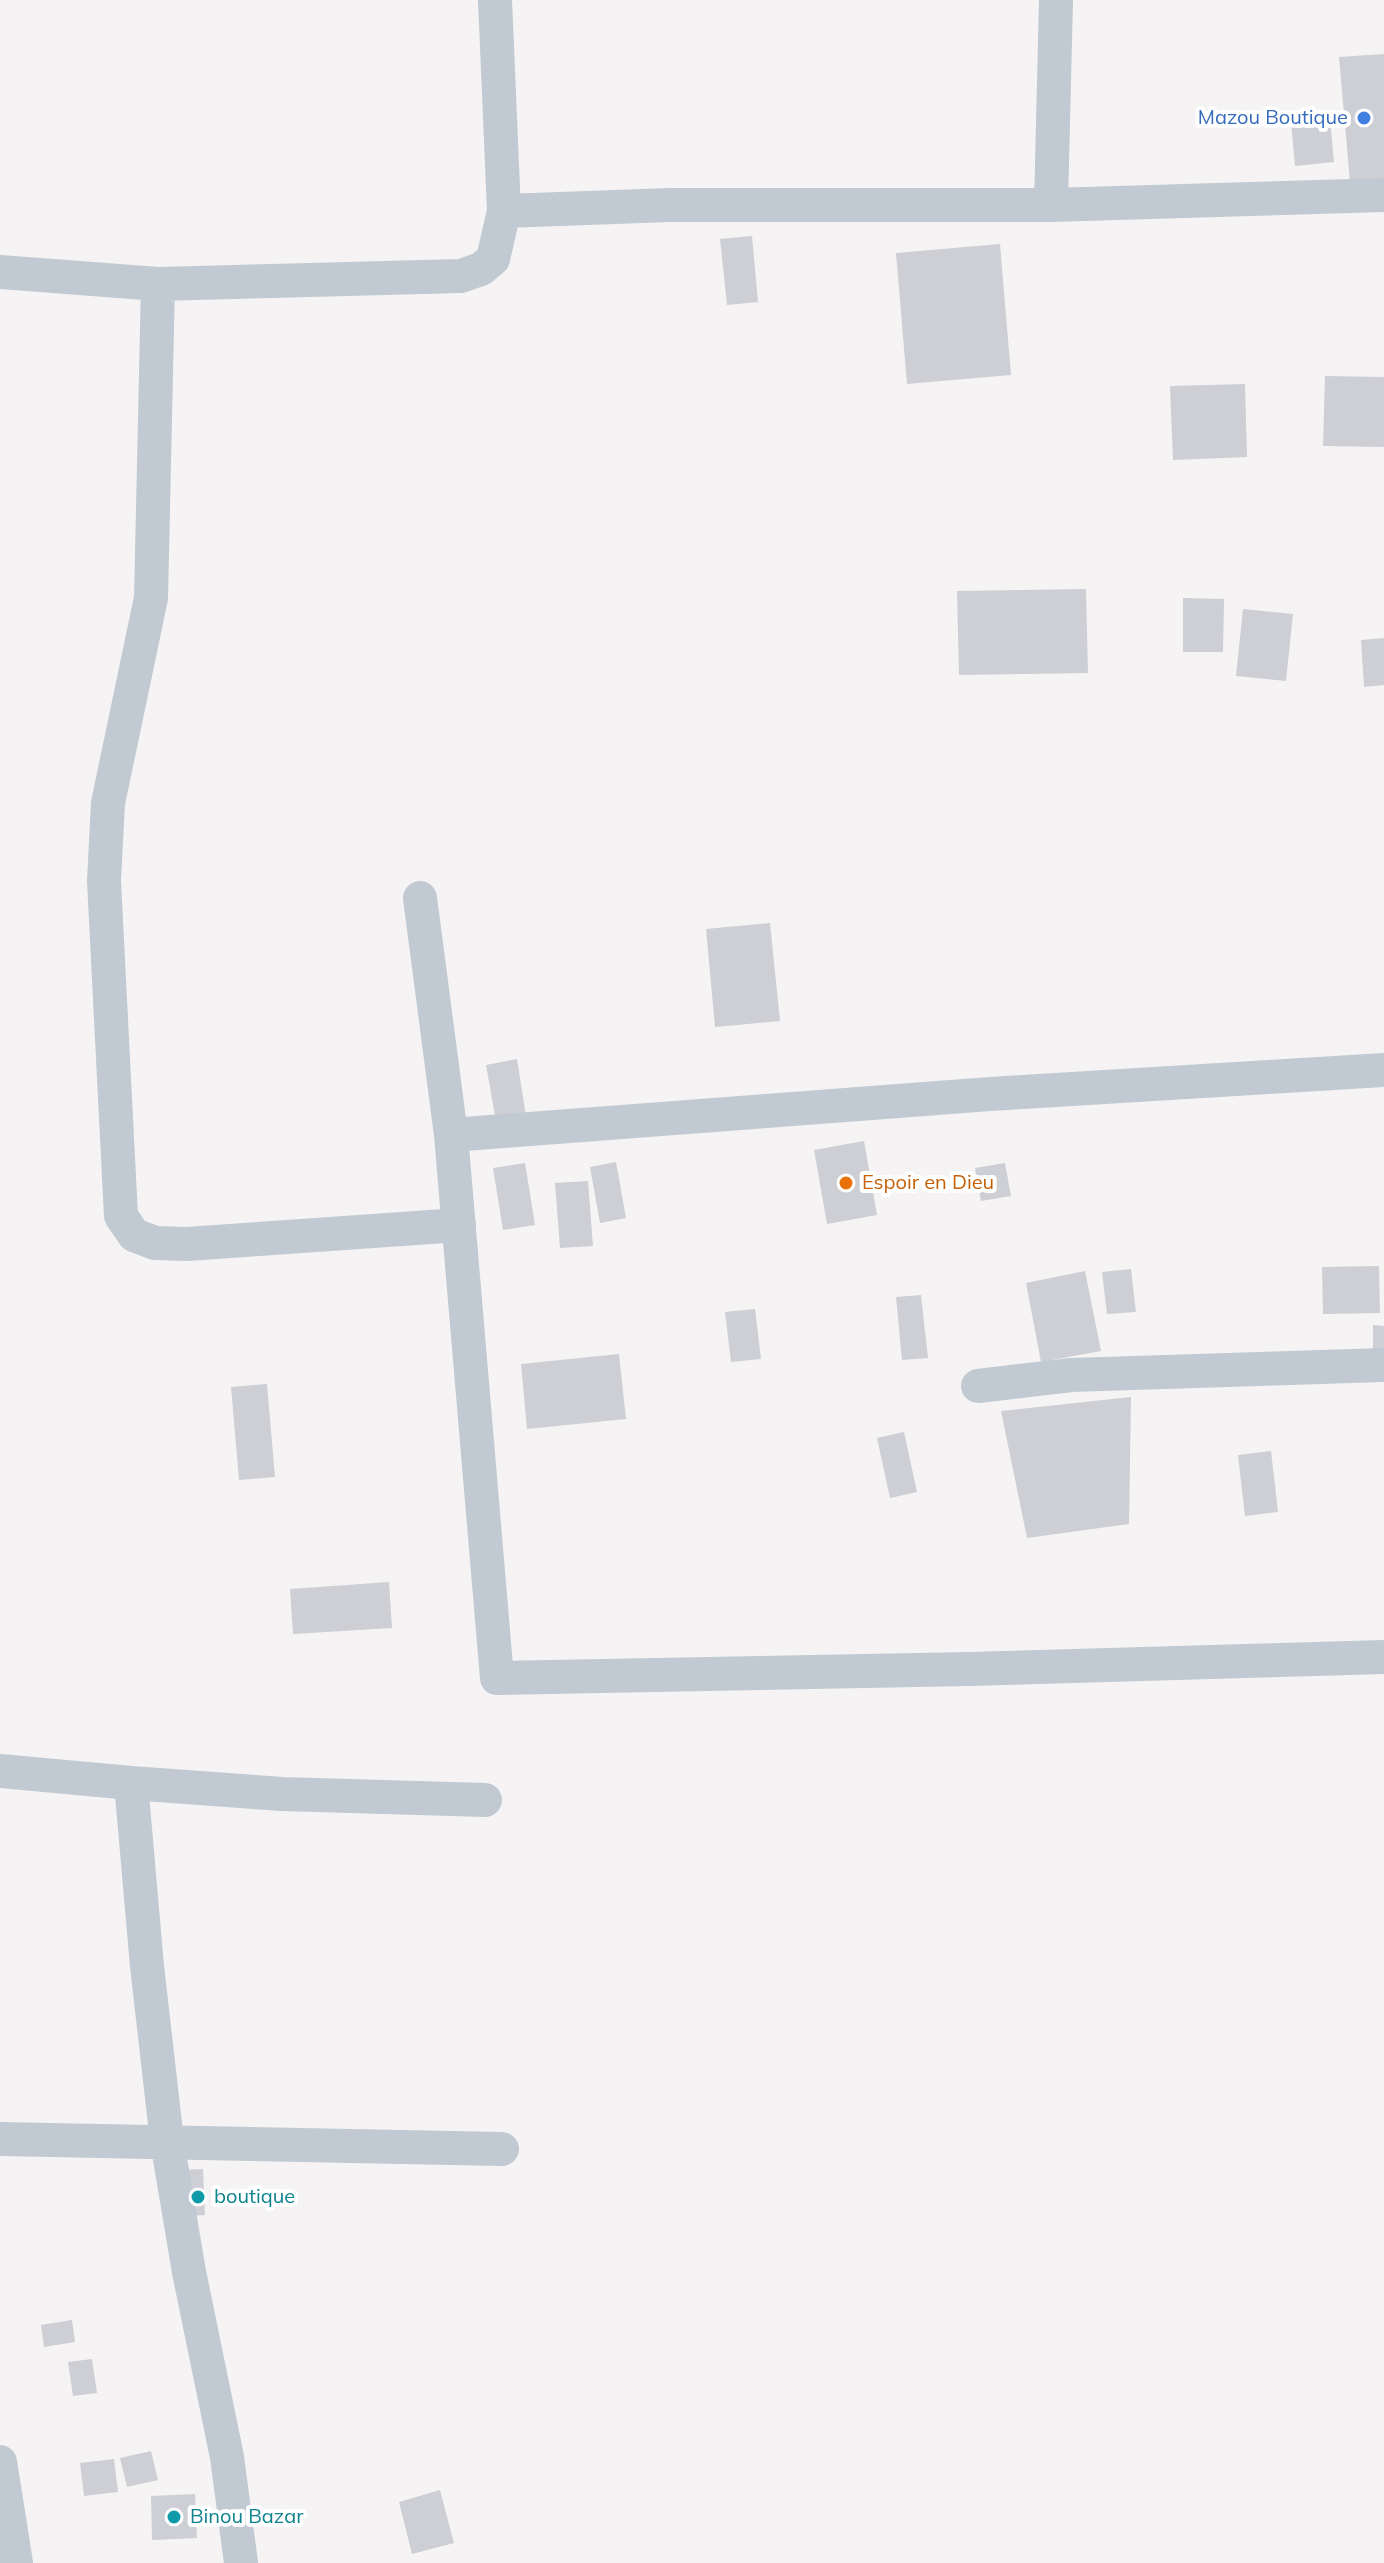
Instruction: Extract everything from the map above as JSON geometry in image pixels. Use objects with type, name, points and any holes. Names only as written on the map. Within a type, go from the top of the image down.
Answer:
[{"type":"street","points":[[0,272],[158,284],[461,276],[481,269],[493,259],[504,211],[495,0]]},
{"type":"street","points":[[1049,0],[1051,205]]},
{"type":"street","points":[[1051,205],[1056,0]]},
{"type":"street","points":[[504,211],[686,205],[1051,205],[1384,195]]},
{"type":"street","points":[[158,284],[151,598],[108,803],[105,865],[121,1216],[134,1235],[155,1243],[187,1244],[459,1225]]},
{"type":"street","points":[[420,898],[451,1135],[497,1678],[1384,1657]]},
{"type":"street","points":[[451,1135],[990,1094],[1384,1070]]},
{"type":"street","points":[[978,1386],[1071,1375],[1384,1365]]},
{"type":"street","points":[[0,1771],[282,1794],[485,1800]]},
{"type":"street","points":[[131,1783],[167,2141],[189,2272],[227,2457],[241,2563]]},
{"type":"street","points":[[0,2139],[502,2149]]},
{"type":"street","points":[[0,2462],[16,2563]]},
{"type":"building","name":"Mazou Boutique","points":[[1384,54],[1384,179],[1350,182],[1339,57]]},
{"type":"building","points":[[1330,120],[1334,162],[1295,166],[1291,123]]},
{"type":"building","points":[[752,236],[758,302],[727,305],[720,239]]},
{"type":"building","points":[[1000,244],[1011,375],[907,384],[896,253]]},
{"type":"building","points":[[1325,376],[1384,377],[1384,447],[1323,446]]},
{"type":"building","points":[[1245,384],[1247,457],[1173,460],[1170,386]]},
{"type":"building","points":[[1086,589],[1088,673],[959,675],[957,591]]},
{"type":"building","points":[[1183,598],[1224,599],[1223,652],[1183,652]]},
{"type":"building","points":[[1243,609],[1293,614],[1286,681],[1236,676]]},
{"type":"building","points":[[1384,638],[1384,685],[1364,687],[1361,640]]},
{"type":"building","points":[[770,923],[780,1021],[715,1027],[706,929]]},
{"type":"building","points":[[517,1059],[526,1116],[496,1121],[486,1065]]},
{"type":"building","name":"Espoir en Dieu","points":[[864,1141],[877,1215],[827,1224],[814,1150]]},
{"type":"building","points":[[616,1162],[626,1218],[600,1223],[590,1167]]},
{"type":"building","points":[[525,1163],[535,1225],[503,1230],[493,1168]]},
{"type":"building","points":[[1005,1163],[1011,1196],[981,1201],[975,1168]]},
{"type":"building","points":[[588,1181],[593,1246],[560,1248],[555,1183]]},
{"type":"building","points":[[1379,1266],[1380,1313],[1323,1314],[1322,1267]]},
{"type":"building","points":[[1131,1269],[1136,1312],[1107,1314],[1102,1272]]},
{"type":"building","points":[[1085,1271],[1101,1351],[1041,1362],[1026,1283]]},
{"type":"building","points":[[921,1295],[928,1358],[902,1360],[896,1297]]},
{"type":"building","points":[[755,1309],[761,1359],[731,1362],[725,1312]]},
{"type":"building","points":[[1373,1325],[1384,1326],[1384,1361],[1373,1360]]},
{"type":"building","points":[[619,1354],[626,1419],[527,1429],[521,1364]]},
{"type":"building","points":[[267,1384],[275,1477],[239,1480],[231,1387]]},
{"type":"building","points":[[1131,1397],[1129,1524],[1027,1538],[1001,1411]]},
{"type":"building","points":[[904,1432],[917,1492],[890,1498],[877,1438]]},
{"type":"building","points":[[1271,1451],[1278,1512],[1245,1516],[1238,1455]]},
{"type":"building","points":[[389,1582],[392,1628],[293,1634],[290,1589]]},
{"type":"building","points":[[203,2169],[205,2215],[185,2216],[183,2170]]},
{"type":"building","points":[[72,2320],[75,2342],[44,2347],[41,2325]]},
{"type":"building","points":[[92,2359],[97,2393],[73,2396],[68,2362]]},
{"type":"building","points":[[151,2451],[158,2480],[127,2487],[120,2458]]},
{"type":"building","points":[[114,2459],[118,2492],[84,2496],[80,2463]]},
{"type":"building","points":[[440,2490],[454,2543],[412,2554],[399,2502]]},
{"type":"building","name":"Binou Bazar","points":[[195,2494],[197,2538],[152,2540],[151,2496]]},
{"type":"place","name":"Mazou Boutique","points":[[1364,118]]},
{"type":"place","name":"Espoir en Dieu","points":[[846,1183]]},
{"type":"place","name":"boutique","points":[[198,2197]]},
{"type":"place","name":"Binou Bazar","points":[[174,2517]]}]
